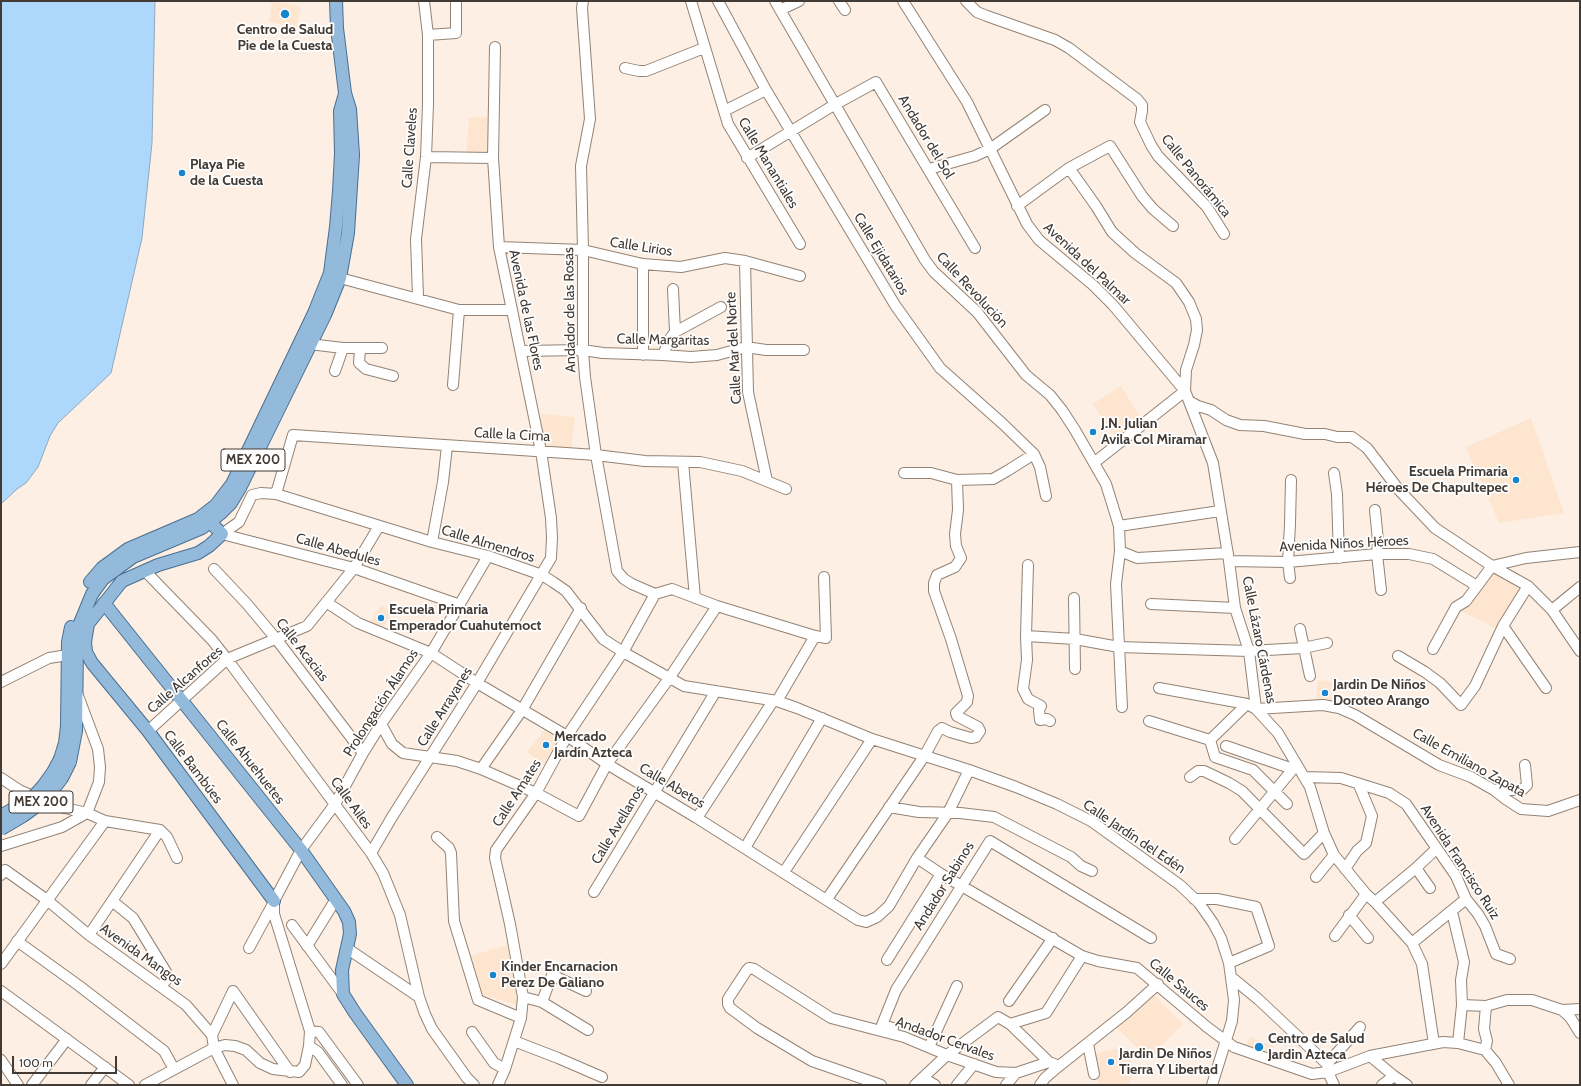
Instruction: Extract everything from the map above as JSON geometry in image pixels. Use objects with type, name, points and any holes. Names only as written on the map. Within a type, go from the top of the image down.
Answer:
[{"type":"main road","name":"MEX 200","points":[[1,816],[33,797],[53,772],[65,761],[76,731],[76,643],[80,623],[92,594],[103,579],[133,557],[202,528],[211,522],[231,503],[240,488],[325,315],[340,278],[348,233],[352,162],[350,109],[345,93],[336,1]]},
{"type":"main road","name":"MEX 200","points":[[1,829],[38,805],[62,778],[65,761],[67,726],[68,642],[72,622],[79,602],[90,582],[102,568],[128,548],[198,519],[216,505],[232,484],[314,313],[330,273],[338,206],[341,153],[340,111],[345,93]]},
{"type":"main road","points":[[104,603],[122,581],[173,560],[198,554],[209,546],[222,534],[211,522]]},
{"type":"main road","name":"Calle Bambúes","points":[[104,603],[88,624],[85,642],[86,652],[92,663],[148,731],[274,901]]},
{"type":"main road","name":"Calle Ahuehuetes","points":[[104,603],[183,700],[301,850],[336,898],[349,922],[350,934],[348,949],[342,970],[343,994],[407,1085]]},
{"type":"street","name":"Calle Claveles","points":[[418,297],[416,239],[426,157],[428,35],[424,1]]},
{"type":"street","points":[[428,35],[456,33],[456,1]]},
{"type":"street","name":"Andador de las Rosas","points":[[583,1],[582,8],[590,119],[580,166],[583,250],[583,350],[596,455],[617,571],[624,579],[632,584],[655,594]]},
{"type":"street","name":"Calle Manantiales","points":[[691,1],[728,124],[747,158],[800,244]]},
{"type":"street","name":"Calle Ejidatarios","points":[[718,1],[766,90],[895,305],[940,368],[1003,424],[1034,454],[1040,467],[1046,496]]},
{"type":"street","name":"Calle Revolución","points":[[775,1],[925,260],[934,272],[977,312],[1026,375],[1050,395],[1076,430],[1106,484],[1119,526],[1120,551],[1116,584],[1122,708]]},
{"type":"street","points":[[780,10],[799,1]]},
{"type":"street","points":[[839,1],[845,10]]},
{"type":"street","name":"Avenida del Palmar","points":[[903,1],[967,102],[1027,224],[1039,240],[1094,285],[1114,305],[1185,391],[1213,463],[1229,557]]},
{"type":"street","name":"Calle Panorámica","points":[[966,1],[977,12],[1055,40],[1069,48],[1137,99],[1142,105],[1140,122],[1158,156],[1207,207],[1224,234]]},
{"type":"street","name":"Avenida de las Flores","points":[[496,47],[493,158],[499,247],[541,451],[552,538],[551,558],[542,575]]},
{"type":"street","points":[[626,68],[646,71],[704,48]]},
{"type":"street","name":"Andador del Sol","points":[[834,105],[876,82],[975,248]]},
{"type":"street","points":[[724,111],[766,90]]},
{"type":"street","points":[[747,158],[834,105]]},
{"type":"street","points":[[929,169],[975,156],[990,149],[1045,110]]},
{"type":"street","points":[[1017,206],[1069,168],[1110,146],[1142,196],[1153,209],[1173,226]]},
{"type":"street","points":[[426,157],[493,158]]},
{"type":"street","points":[[1069,168],[1096,206],[1112,232],[1135,253],[1176,283],[1189,302],[1196,319],[1197,330],[1186,370],[1185,391],[1095,462]]},
{"type":"street","name":"Calle Lirios","points":[[499,247],[583,250],[643,264],[681,267],[725,258],[745,261],[800,276]]},
{"type":"street","name":"Calle Mar del Norte","points":[[745,261],[748,392],[767,480]]},
{"type":"street","points":[[643,264],[643,354]]},
{"type":"street","points":[[340,278],[418,297],[459,310],[512,310]]},
{"type":"street","points":[[673,289],[675,332]]},
{"type":"street","points":[[663,355],[669,340],[675,332],[721,307]]},
{"type":"street","points":[[453,385],[459,310]]},
{"type":"street","points":[[310,344],[360,349],[382,348]]},
{"type":"street","name":"Calle Margaritas","points":[[521,351],[583,350],[603,353],[691,357],[717,354],[746,347],[766,350],[804,350]]},
{"type":"street","points":[[335,371],[343,348]]},
{"type":"street","points":[[360,349],[360,363],[366,369],[393,376]]},
{"type":"street","points":[[1189,401],[1198,406],[1211,410],[1226,420],[1240,425],[1264,426],[1305,434],[1325,434],[1337,437],[1352,438],[1367,448],[1399,490],[1435,528],[1492,566],[1528,586],[1552,610],[1580,651]]},
{"type":"street","name":"Calle la Cima","points":[[276,494],[293,435],[596,455],[645,462],[700,462],[742,471],[786,489]]},
{"type":"street","points":[[432,542],[443,482],[447,446]]},
{"type":"street","points":[[904,473],[931,473],[957,480],[993,479],[1034,454]]},
{"type":"street","points":[[684,462],[695,598]]},
{"type":"street","points":[[1334,473],[1337,494],[1339,558]]},
{"type":"street","points":[[827,899],[942,728],[971,738],[976,736],[980,731],[978,727],[957,716],[956,713],[967,702],[968,696],[951,639],[934,591],[934,583],[937,575],[955,567],[961,558],[956,546],[955,534],[958,510],[957,480]]},
{"type":"street","points":[[1290,480],[1288,562],[1290,578]]},
{"type":"street","name":"Calle Almendros","points":[[222,534],[239,522],[252,495],[261,492],[276,494],[432,542],[488,556],[542,575],[566,591],[581,608],[603,639],[623,652],[684,686],[775,701]]},
{"type":"street","points":[[1375,510],[1378,541],[1377,554],[1381,590]]},
{"type":"street","points":[[1119,526],[1220,511]]},
{"type":"street","name":"Calle Alcanfores","points":[[148,731],[227,659],[236,654],[277,640],[307,626],[354,568],[379,526]]},
{"type":"street","name":"Calle Abedules","points":[[222,534],[354,568],[460,605]]},
{"type":"street","name":"Avenida Niños Héroes","points":[[1120,551],[1137,558],[1229,557],[1288,562],[1377,554],[1409,554],[1433,559],[1477,586]]},
{"type":"street","points":[[1433,649],[1456,607],[1466,601],[1492,566],[1526,558],[1580,552]]},
{"type":"street","name":"Prolongación Álamos","points":[[249,948],[301,850],[335,804],[363,753],[381,724],[431,653],[488,556]]},
{"type":"street","name":"Calle Lázaro Cárdenas","points":[[1229,557],[1235,608],[1249,651],[1252,707],[1278,733],[1295,768],[1304,777],[1310,787],[1324,833],[1334,855],[1366,894],[1412,943],[1422,964],[1434,1044]]},
{"type":"street","points":[[1028,565],[1026,636],[1027,660],[1023,689],[1028,699],[1050,720]]},
{"type":"street","name":"Calle Acacias","points":[[214,569],[247,604],[277,640],[363,753]]},
{"type":"street","name":"Calle Ailes","points":[[145,571],[212,640],[371,853],[392,891],[400,914],[419,997],[425,1014],[432,1029],[467,1078],[474,1085]]},
{"type":"street","name":"Calle Arrayanes","points":[[371,853],[477,683],[542,575]]},
{"type":"street","points":[[655,594],[672,589],[717,606],[826,638],[824,577]]},
{"type":"street","points":[[1398,656],[1440,683],[1461,705],[1475,686],[1503,626],[1528,586]]},
{"type":"street","points":[[1552,610],[1580,587]]},
{"type":"street","name":"Calle Amates","points":[[498,1085],[505,1069],[521,1018],[522,997],[510,924],[495,858],[496,850],[536,793],[567,736],[623,652],[655,594]]},
{"type":"street","points":[[1074,598],[1075,669]]},
{"type":"street","name":"Calle Abetos","points":[[326,602],[358,623],[431,653],[477,683],[567,736],[607,764],[784,872],[858,920],[866,922],[877,917],[890,906],[917,858]]},
{"type":"street","points":[[1151,604],[1235,608]]},
{"type":"street","points":[[381,724],[392,744],[403,753],[457,761],[481,769],[536,793],[579,816],[607,764],[670,678],[717,606]]},
{"type":"street","points":[[481,769],[522,710],[581,608]]},
{"type":"street","points":[[1503,626],[1546,688]]},
{"type":"street","points":[[1300,629],[1310,676]]},
{"type":"street","points":[[697,818],[775,701],[815,636]]},
{"type":"street","points":[[1026,636],[1075,639],[1119,646],[1249,651],[1303,648],[1327,643]]},
{"type":"street","points":[[1,682],[49,658],[68,655]]},
{"type":"street","name":"Calle Emiliano Zapata","points":[[1160,688],[1252,707],[1323,705],[1340,708],[1355,715],[1439,765],[1471,777],[1494,790],[1521,809],[1548,811],[1580,800]]},
{"type":"street","points":[[1,846],[62,827],[87,813],[99,782],[100,767],[98,749],[84,707],[76,689]]},
{"type":"street","name":"Calle Avellanos","points":[[594,892],[716,691]]},
{"type":"street","name":"Calle Jardín del Edén","points":[[775,701],[797,708],[872,739],[969,770],[1057,804],[1091,822],[1180,885],[1194,898],[1208,916],[1218,933],[1229,963],[1234,1000],[1232,1021],[1212,1085]]},
{"type":"street","points":[[1210,740],[1252,707]]},
{"type":"street","points":[[745,848],[822,718]]},
{"type":"street","points":[[1149,721],[1210,740]]},
{"type":"street","points":[[784,872],[872,739]]},
{"type":"street","points":[[1210,740],[1215,757],[1253,770],[1287,804]]},
{"type":"street","points":[[1226,746],[1295,768],[1235,839]]},
{"type":"street","points":[[1494,790],[1523,789],[1527,785],[1526,765]]},
{"type":"street","points":[[917,858],[948,813],[969,770]]},
{"type":"street","points":[[1190,777],[1198,771],[1204,771],[1229,783],[1242,792],[1304,854],[1324,833]]},
{"type":"street","name":"Avenida Francisco Ruiz","points":[[1304,777],[1341,778],[1359,785],[1389,793],[1406,804],[1436,850],[1456,876],[1466,900],[1478,914],[1485,926],[1496,954],[1510,959]]},
{"type":"street","points":[[1,778],[19,790],[56,806],[87,813],[105,821],[160,830],[167,837],[177,858]]},
{"type":"street","points":[[1345,869],[1357,851],[1366,843],[1372,816],[1359,785]]},
{"type":"street","points":[[889,807],[919,812],[994,817],[1071,857],[1081,866],[1092,871]]},
{"type":"street","points":[[1,964],[105,821]]},
{"type":"street","points":[[89,935],[160,830]]},
{"type":"street","points":[[437,837],[449,848],[451,853],[454,921],[478,1000],[521,1018]]},
{"type":"street","name":"Andador Sabinos","points":[[904,1037],[900,1030],[882,1025],[896,990],[990,841],[1151,938]]},
{"type":"street","points":[[1375,902],[1436,850]]},
{"type":"street","points":[[1316,877],[1334,855]]},
{"type":"street","name":"Calle Sauces","points":[[917,858],[940,874],[1082,956],[1098,961],[1137,968],[1158,984],[1207,1027],[1234,1047],[1312,1074],[1370,1056],[1443,1042],[1458,1043],[1485,1050]]},
{"type":"street","points":[[1416,868],[1430,888]]},
{"type":"street","name":"Avenida Mangos","points":[[3,872],[47,900],[89,935],[186,1005],[212,1035]]},
{"type":"street","points":[[887,960],[940,874]]},
{"type":"street","points":[[1335,936],[1349,915],[1366,894]]},
{"type":"street","points":[[307,946],[336,898]]},
{"type":"street","points":[[1194,898],[1217,899],[1256,907],[1269,946],[1229,963]]},
{"type":"street","points":[[1412,943],[1466,900]]},
{"type":"street","points":[[112,901],[133,918],[166,972],[168,978],[161,986]]},
{"type":"street","points":[[145,1085],[214,1048],[224,1045],[236,1046],[246,1050],[260,1063],[273,1069],[299,1072],[305,1065],[310,1031],[274,914],[274,901]]},
{"type":"street","points":[[1450,912],[1453,916],[1464,962],[1461,980],[1462,1005],[1458,1043]]},
{"type":"street","points":[[1349,915],[1368,938]]},
{"type":"street","points":[[292,925],[343,994]]},
{"type":"street","points":[[1009,1001],[1053,938]]},
{"type":"street","points":[[17,941],[78,985],[164,1051],[174,1069]]},
{"type":"street","points":[[348,949],[419,997]]},
{"type":"street","points":[[1010,1024],[1046,1013],[1082,956]]},
{"type":"street","name":"Andador Cervales","points":[[881,1085],[812,1061],[757,1028],[730,1008],[728,999],[746,970],[750,968],[754,969],[831,1018],[904,1037],[947,1055],[996,1072],[1016,1073],[1049,1062]]},
{"type":"street","points":[[542,1002],[552,975],[586,991]]},
{"type":"street","points":[[1231,977],[1258,999],[1328,1068],[1334,1085]]},
{"type":"street","points":[[1040,1085],[1045,1078],[1059,1066],[1088,1044],[1158,984]]},
{"type":"street","points":[[928,1047],[956,986]]},
{"type":"street","points":[[1,991],[130,1085]]},
{"type":"street","points":[[233,1085],[214,1048],[212,1035],[233,991],[290,1072]]},
{"type":"street","points":[[522,997],[542,1002],[588,1030]]},
{"type":"street","points":[[1462,1005],[1486,1006],[1507,1000],[1532,1000],[1562,1010],[1580,1009]]},
{"type":"street","points":[[1486,1006],[1484,1029],[1487,1041],[1485,1050],[1496,1063],[1509,1085]]},
{"type":"street","points":[[1562,1010],[1570,1017],[1580,1033]]},
{"type":"street","points":[[915,1085],[927,1082],[947,1055],[998,1017],[1010,1024],[1049,1062],[1059,1066]]},
{"type":"street","points":[[1328,1068],[1360,1027]]},
{"type":"street","points":[[310,1031],[319,1032],[358,1085]]},
{"type":"street","points":[[472,1032],[494,1063],[505,1069]]},
{"type":"street","points":[[32,1085],[67,1039]]},
{"type":"street","points":[[514,1041],[602,1077]]},
{"type":"street","points":[[1088,1044],[1094,1074]]},
{"type":"street","points":[[309,1046],[318,1052],[342,1085]]},
{"type":"street","points":[[1370,1056],[1407,1085]]},
{"type":"street","points":[[1,1060],[18,1085]]},
{"type":"street","points":[[957,1085],[974,1064]]},
{"type":"street","points":[[91,1085],[105,1067]]},
{"type":"street","points":[[1006,1085],[1016,1073]]},
{"type":"street","points":[[1382,1085],[1394,1076]]},
{"type":"shaded area","name":"Centro de Salud Pie de la Cuesta","points":[[272,2],[300,6],[297,27],[269,22]]},
{"type":"shaded area","points":[[489,117],[488,156],[466,157],[469,118]]},
{"type":"shaded area","points":[[1121,386],[1141,418],[1117,441],[1093,404]]},
{"type":"shaded area","points":[[541,414],[575,417],[571,449],[543,445]]},
{"type":"shaded area","name":"Escuela Primaria Héroes De Chapultepec","points":[[1531,418],[1564,513],[1499,523],[1466,447]]},
{"type":"shaded area","points":[[1493,568],[1524,588],[1499,630],[1459,610]]},
{"type":"shaded area","name":"Escuela Primaria Emperador Cuahutemoct","points":[[381,605],[392,612],[381,631],[368,625]]},
{"type":"shaded area","name":"Jardin De Niños Doroteo Arango","points":[[1318,680],[1335,682],[1331,706],[1315,705]]},
{"type":"shaded area","name":"Mercado Jardín Azteca","points":[[547,727],[564,738],[545,765],[527,752]]},
{"type":"shaded area","name":"Kinder Encarnacion Perez De Galiano","points":[[507,945],[521,1006],[476,993],[467,957]]},
{"type":"shaded area","points":[[1152,993],[1183,1024],[1149,1059],[1117,1028]]},
{"type":"shaded area","name":"Centro de Salud Jardin Azteca","points":[[1250,1037],[1273,1046],[1269,1057],[1245,1048]]},
{"type":"shaded area","name":"Jardin De Niños Tierra Y Libertad","points":[[1115,1049],[1128,1054],[1133,1070],[1130,1084],[1099,1085],[1090,1054]]},
{"type":"water","points":[[1,1],[155,1],[152,143],[142,238],[111,373],[58,423],[50,436],[38,467],[26,483],[1,504]]},
{"type":"place","name":"Centro de Salud Pie de la Cuesta","points":[[285,14]]},
{"type":"place","name":"Playa Pie de la Cuesta","points":[[182,173]]},
{"type":"place","name":"J.N. Julian Avila Col Miramar","points":[[1093,432]]},
{"type":"place","name":"Escuela Primaria Héroes De Chapultepec","points":[[1516,480]]},
{"type":"place","name":"Escuela Primaria Emperador Cuahutemoct","points":[[381,618]]},
{"type":"place","name":"Jardin De Niños Doroteo Arango","points":[[1325,693]]},
{"type":"place","name":"Mercado Jardín Azteca","points":[[546,745]]},
{"type":"place","name":"Kinder Encarnacion Perez De Galiano","points":[[493,975]]},
{"type":"place","name":"Centro de Salud Jardin Azteca","points":[[1259,1047]]},
{"type":"place","name":"Jardin De Niños Tierra Y Libertad","points":[[1111,1062]]}]
